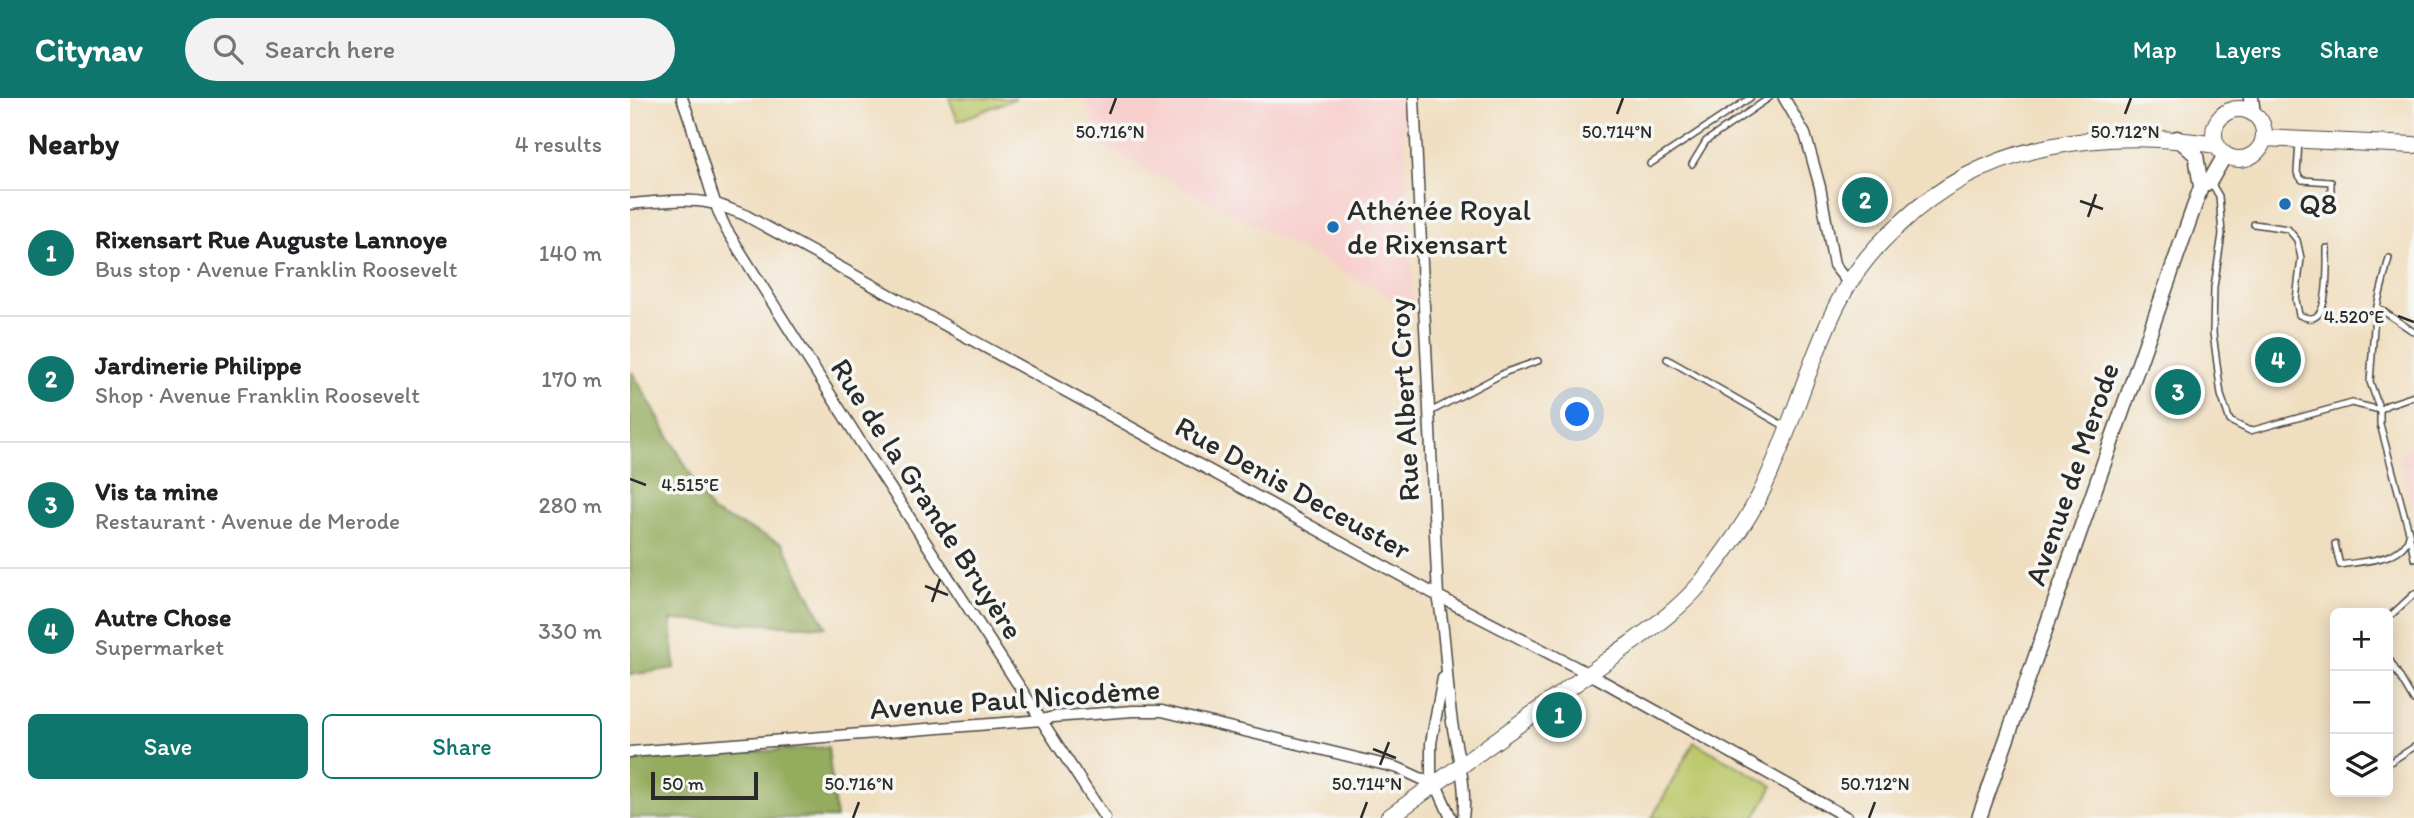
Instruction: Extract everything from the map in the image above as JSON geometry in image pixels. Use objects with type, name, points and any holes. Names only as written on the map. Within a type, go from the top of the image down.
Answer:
[{"type":"main road","points":[[1388,818],[1589,674],[1665,617],[1698,587],[1744,524],[1759,496],[1824,335],[1849,284],[1878,244],[1915,209],[1959,179],[2000,159],[2044,146],[2075,141],[2177,138],[2221,150],[2237,159],[2253,155],[2264,138],[2263,129],[2252,106],[2243,110],[2232,110],[2223,115],[2216,124],[2214,134],[2221,150]]},
{"type":"main road","points":[[2264,138],[2414,145]]},
{"type":"street","name":"Rue de la Grande Bruyère","points":[[682,98],[714,203],[726,229],[1105,818]]},
{"type":"street","name":"Rue Albert Croy","points":[[1414,98],[1438,596],[1451,719],[1465,792],[1463,818]]},
{"type":"street","points":[[1784,98],[1805,134],[1820,187],[1834,265],[1849,284]]},
{"type":"street","points":[[2177,138],[2196,155],[2206,184]]},
{"type":"street","name":"Avenue de Merode","points":[[1979,818],[2206,184],[2221,150]]},
{"type":"street","name":"Rue Denis Deceuster","points":[[630,204],[670,201],[714,203],[743,214],[1438,596],[1589,674],[1848,818]]},
{"type":"street","name":"Rue Albert Croy","points":[[1435,785],[1432,773],[1432,743],[1445,657]]},
{"type":"street","name":"Avenue Paul Nicodème","points":[[630,752],[1053,717],[1162,711],[1398,768],[1435,785]]},
{"type":"street","points":[[1435,785],[1451,818]]},
{"type":"lane","points":[[1650,164],[1750,98]]},
{"type":"lane","points":[[1692,164],[1706,141],[1769,98]]},
{"type":"lane","points":[[2299,140],[2297,173],[2302,180],[2331,181],[2331,192]]},
{"type":"lane","points":[[2206,184],[2219,196],[2222,234],[2214,287],[2213,333],[2221,395],[2230,421],[2249,431],[2352,403],[2380,410],[2414,396]]},
{"type":"lane","points":[[2254,224],[2288,229],[2297,240],[2301,258],[2296,300],[2299,314],[2308,318],[2316,317],[2324,308],[2328,248]]},
{"type":"lane","points":[[2389,258],[2377,307],[2371,382],[2380,410],[2379,424],[2414,558]]},
{"type":"lane","points":[[2377,307],[2414,332]]},
{"type":"lane","points":[[1667,359],[1788,428]]},
{"type":"lane","points":[[1429,413],[1506,372],[1538,361]]},
{"type":"lane","points":[[2335,544],[2340,565],[2393,554],[2404,548],[2409,532]]},
{"type":"lane","points":[[2393,613],[2414,594]]},
{"type":"lane","points":[[2393,665],[2414,701]]},
{"type":"lane","points":[[2393,760],[2414,747]]},
{"type":"shaded area","name":"Athénée Royal de Rixensart","points":[[1084,98],[1402,98],[1414,309],[1100,145]]},
{"type":"shaded area","points":[[2414,439],[2414,515],[2399,459],[2402,450]]},
{"type":"green space","points":[[949,98],[1016,98],[958,121]]},
{"type":"green space","points":[[630,373],[633,373],[712,512],[783,544],[826,627],[671,620],[675,668],[630,675]]},
{"type":"green space","points":[[1694,742],[1773,786],[1755,818],[1652,818]]},
{"type":"green space","points":[[828,747],[836,818],[630,818],[630,760]]},
{"type":"place","name":"Jardinerie Philippe","points":[[1865,200]]},
{"type":"place","name":"Q8","points":[[2285,204]]},
{"type":"place","name":"Athénée Royal de Rixensart","points":[[1333,227]]},
{"type":"place","name":"Autre Chose","points":[[2278,360]]},
{"type":"place","name":"Vis ta mine","points":[[2178,392]]},
{"type":"place","name":"Rixensart Rue Auguste Lannoye","points":[[1559,715]]}]
